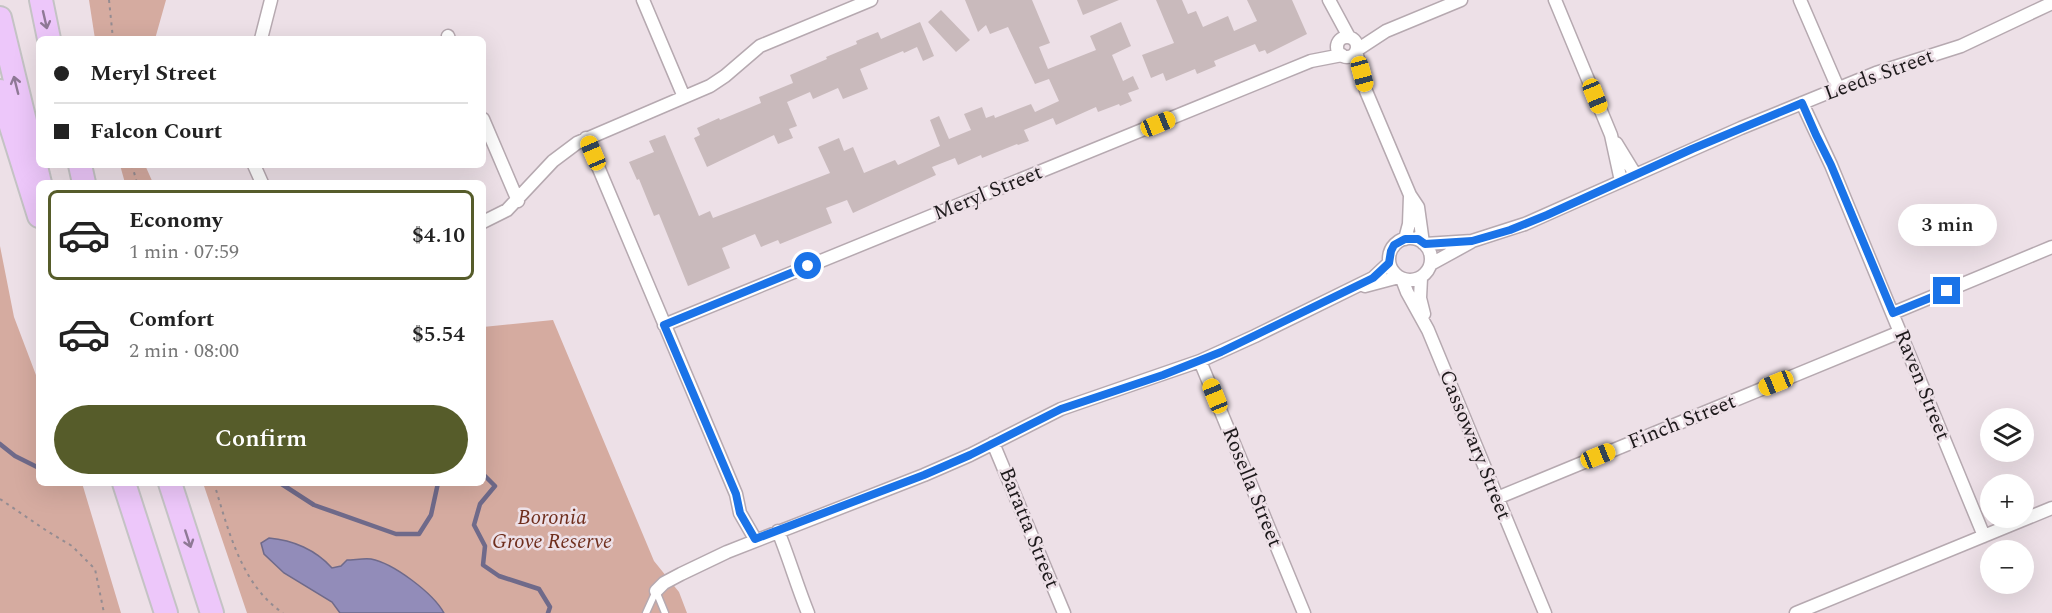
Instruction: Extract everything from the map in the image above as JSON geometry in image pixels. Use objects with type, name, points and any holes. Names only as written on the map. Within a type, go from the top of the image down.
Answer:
[{"type":"highway","points":[[41,0],[48,36]]},
{"type":"highway","points":[[0,18],[36,166]]},
{"type":"highway","points":[[0,91],[36,206]]},
{"type":"highway","points":[[125,486],[166,613]]},
{"type":"highway","points":[[171,486],[212,613]]},
{"type":"street","points":[[262,36],[271,0]]},
{"type":"street","points":[[643,0],[684,98]]},
{"type":"street","points":[[486,221],[498,216],[518,201],[553,161],[586,138],[684,98],[718,81],[760,46],[871,0]]},
{"type":"street","points":[[1329,0],[1344,39],[1338,51],[1350,53],[1386,31],[1461,0]]},
{"type":"street","points":[[1555,0],[1611,135],[1635,174]]},
{"type":"street","points":[[1800,0],[1838,88]]},
{"type":"street","name":"Leeds Street","points":[[1431,264],[1472,241],[1525,225],[1635,174],[1802,103],[1906,63],[1961,46],[2052,3]]},
{"type":"street","points":[[1344,39],[1386,31]]},
{"type":"street","points":[[1344,39],[1356,43],[1350,53]]},
{"type":"street","name":"Meryl Street","points":[[1311,61],[1344,39]]},
{"type":"street","points":[[1350,53],[1410,195],[1418,207],[1424,243],[1431,256],[1431,264],[1426,274],[1421,278],[1408,281],[1400,278],[1389,263]]},
{"type":"street","name":"Meryl Street","points":[[664,325],[1311,61],[1350,53]]},
{"type":"street","name":"Raven Street","points":[[1802,103],[1831,165],[1984,536]]},
{"type":"street","points":[[486,126],[518,201]]},
{"type":"street","points":[[1611,135],[1622,181]]},
{"type":"street","points":[[586,138],[736,494],[740,513],[755,539]]},
{"type":"street","points":[[1405,239],[1409,224],[1410,195]]},
{"type":"street","points":[[656,591],[681,574],[755,539],[924,475],[1061,409],[1200,361],[1373,278],[1389,263],[1394,245],[1405,239],[1418,239],[1424,243]]},
{"type":"street","name":"Leeds Street","points":[[1424,243],[1472,241]]},
{"type":"street","points":[[1893,313],[2052,248]]},
{"type":"street","points":[[1352,288],[1400,278]]},
{"type":"street","name":"Cassowary Street","points":[[1400,278],[1428,330],[1545,613]]},
{"type":"street","points":[[1421,278],[1420,298],[1428,330]]},
{"type":"street","name":"Finch Street","points":[[1497,498],[1900,332]]},
{"type":"street","name":"Rosella Street","points":[[1200,361],[1304,613]]},
{"type":"street","name":"Baratta Street","points":[[993,443],[1064,613]]},
{"type":"street","points":[[1796,613],[2052,508]]},
{"type":"street","points":[[778,531],[808,613]]},
{"type":"lane","points":[[646,613],[656,591]]},
{"type":"lane","points":[[656,591],[665,613]]},
{"type":"path","points":[[109,0],[113,36]]},
{"type":"path","points":[[215,486],[251,581],[267,600],[283,613]]},
{"type":"path","points":[[0,499],[72,546],[95,569],[104,613]]},
{"type":"green space","points":[[89,0],[166,0],[156,36],[95,36]]},
{"type":"green space","points":[[121,168],[146,168],[152,180],[124,180]]},
{"type":"green space","points":[[0,246],[14,317],[36,375],[36,486],[83,486],[121,613],[0,613]]},
{"type":"green space","name":"Boronia Grove Reserve","points":[[553,320],[654,561],[679,592],[687,613],[247,613],[204,486],[486,486],[486,327]]},
{"type":"shaded area","points":[[269,538],[304,547],[319,556],[332,568],[341,566],[347,560],[368,559],[390,566],[422,588],[444,613],[340,613],[332,602],[284,573],[264,554],[261,543]]},
{"type":"building","points":[[965,0],[1032,0],[1050,43],[1039,47],[1048,69],[1096,50],[1090,36],[1121,22],[1131,46],[1112,55],[1123,81],[1133,76],[1139,89],[1128,93],[1132,101],[1120,106],[1119,104],[1098,112],[1096,107],[1056,125],[1053,118],[1024,130],[1029,141],[982,158],[981,155],[958,165],[955,158],[932,167],[936,175],[853,213],[847,200],[826,208],[832,223],[780,244],[778,240],[761,247],[755,234],[722,248],[730,268],[688,286],[659,214],[654,216],[639,179],[637,180],[629,162],[654,152],[649,141],[665,135],[699,216],[710,211],[713,218],[830,173],[818,147],[839,138],[844,151],[853,147],[864,173],[895,160],[898,165],[940,146],[930,120],[939,116],[949,139],[971,130],[964,114],[982,107],[986,118],[994,115],[995,118],[1031,104],[1035,112],[1059,101],[1049,79],[1035,84],[1008,27],[990,34],[986,25],[978,32]]},
{"type":"building","points":[[1077,0],[1119,0],[1083,15]]},
{"type":"building","points":[[1156,0],[1182,0],[1188,14],[1196,11],[1203,27],[1228,16],[1234,31],[1257,21],[1247,0],[1292,0],[1307,34],[1267,54],[1265,50],[1259,52],[1255,44],[1214,61],[1216,66],[1197,74],[1195,69],[1166,81],[1163,73],[1151,78],[1142,55],[1174,43]]},
{"type":"building","points":[[941,10],[970,40],[956,52],[928,22]]},
{"type":"building","points":[[920,22],[934,56],[923,61],[917,47],[904,53],[903,51],[860,69],[868,89],[843,99],[838,88],[813,99],[810,92],[787,102],[797,126],[789,129],[793,138],[778,144],[774,135],[707,167],[694,138],[700,135],[697,128],[761,103],[759,97],[793,83],[790,75],[857,44],[856,41],[878,32],[881,39]]},
{"type":"waterway","points":[[0,444],[15,456],[36,466]]},
{"type":"waterway","points":[[486,477],[495,486],[480,504],[474,525],[485,546],[483,565],[499,576],[539,589],[550,607],[548,613]]},
{"type":"waterway","points":[[285,486],[314,505],[396,534],[419,534],[431,515],[437,486]]},
{"type":"route","points":[[808,266],[664,325],[736,494],[740,513],[755,539],[924,475],[970,455],[1061,409],[1200,361],[1255,336],[1373,278],[1389,263],[1391,251],[1399,241],[1411,238],[1418,239],[1425,244],[1472,241],[1510,230],[1802,103],[1831,165],[1893,313],[1947,291]]}]
